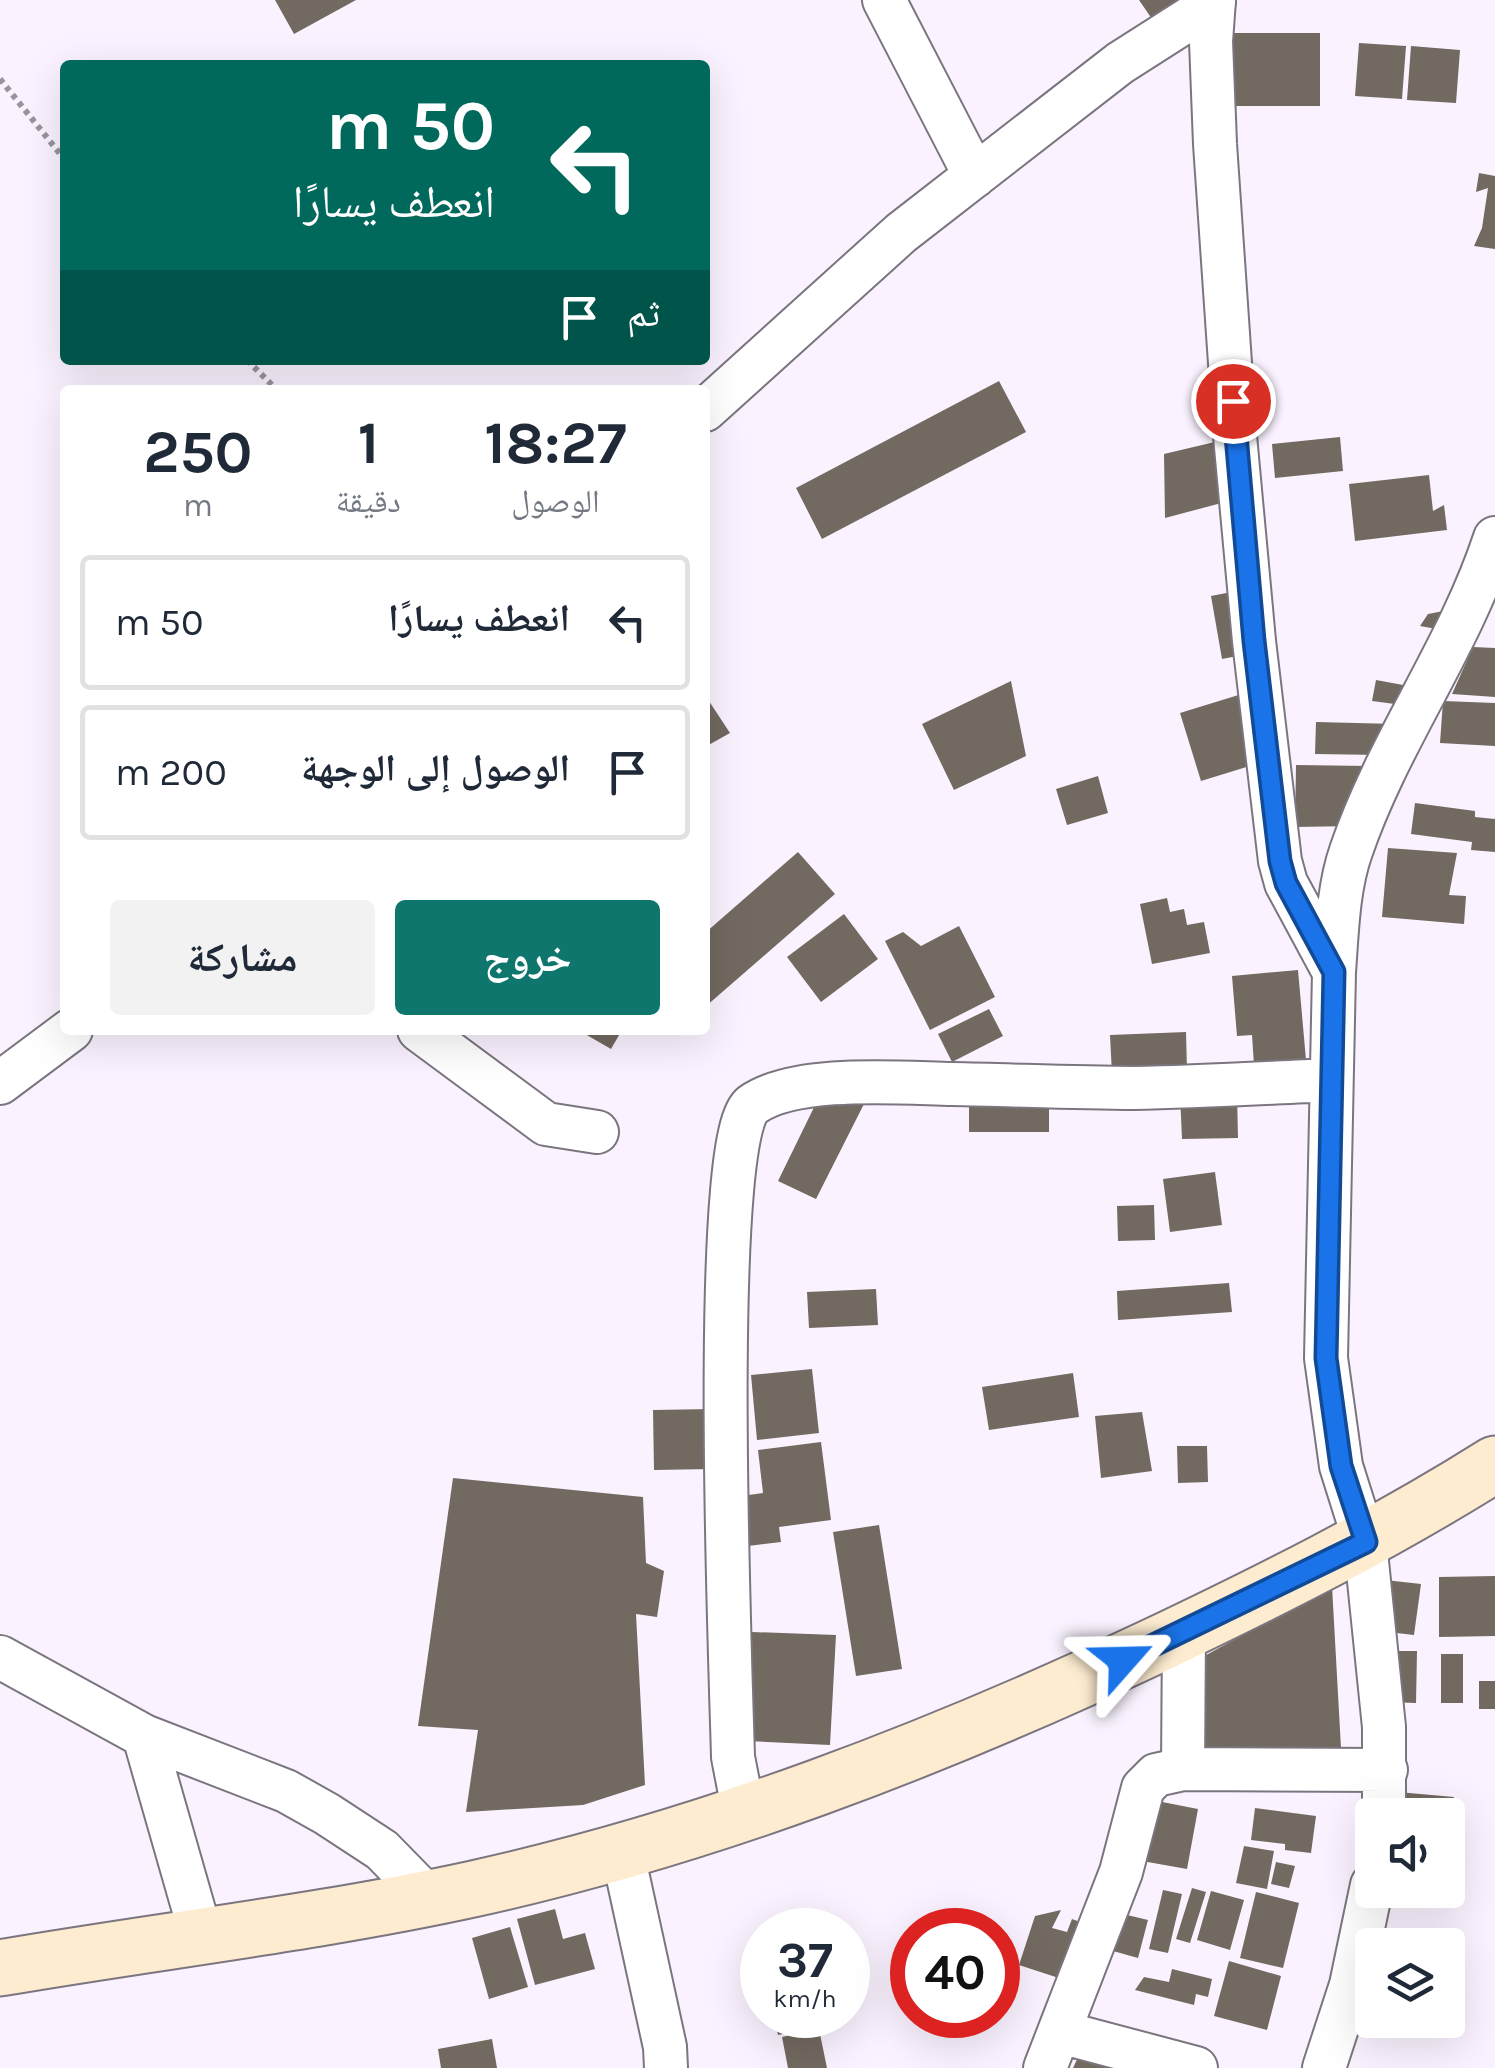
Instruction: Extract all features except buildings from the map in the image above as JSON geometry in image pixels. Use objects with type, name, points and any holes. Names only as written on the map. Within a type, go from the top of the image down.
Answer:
[{"type":"street","points":[[884,0],[976,176]]},
{"type":"street","points":[[710,405],[901,233],[1120,63],[1214,1]]},
{"type":"street","points":[[1214,1],[1211,41],[1215,144],[1234,436],[1278,848],[1286,883],[1334,972]]},
{"type":"street","points":[[1385,1798],[1386,1770],[1366,1542],[1341,1466],[1326,1358],[1330,1080],[1339,909],[1350,853],[1467,612],[1495,538]]},
{"type":"street","points":[[0,1083],[65,1035]]},
{"type":"street","points":[[426,1035],[546,1124],[597,1132]]},
{"type":"street","points":[[744,1814],[733,1758],[724,1350],[732,1171],[740,1124],[749,1107],[770,1096],[835,1082],[1134,1088],[1330,1080]]},
{"type":"street","points":[[0,1968],[473,1889],[744,1814],[1031,1704],[1366,1542],[1495,1464]]},
{"type":"street","points":[[1183,1769],[1184,1632]]},
{"type":"street","points":[[0,1657],[144,1736],[286,1791],[382,1850],[428,1897]]},
{"type":"street","points":[[144,1736],[201,1935]]},
{"type":"street","points":[[1196,2068],[1053,2050],[1121,1872],[1143,1788],[1156,1775],[1183,1769],[1386,1770]]},
{"type":"street","points":[[622,1850],[665,2047],[666,2068]]},
{"type":"street","points":[[1324,2068],[1352,1986],[1367,1908]]},
{"type":"path","points":[[0,79],[60,154]]},
{"type":"path","points":[[252,365],[272,385]]},
{"type":"route","points":[[1123,1660],[1366,1542],[1341,1466],[1326,1358],[1334,972],[1286,883],[1280,861],[1254,641],[1233,401]]}]
